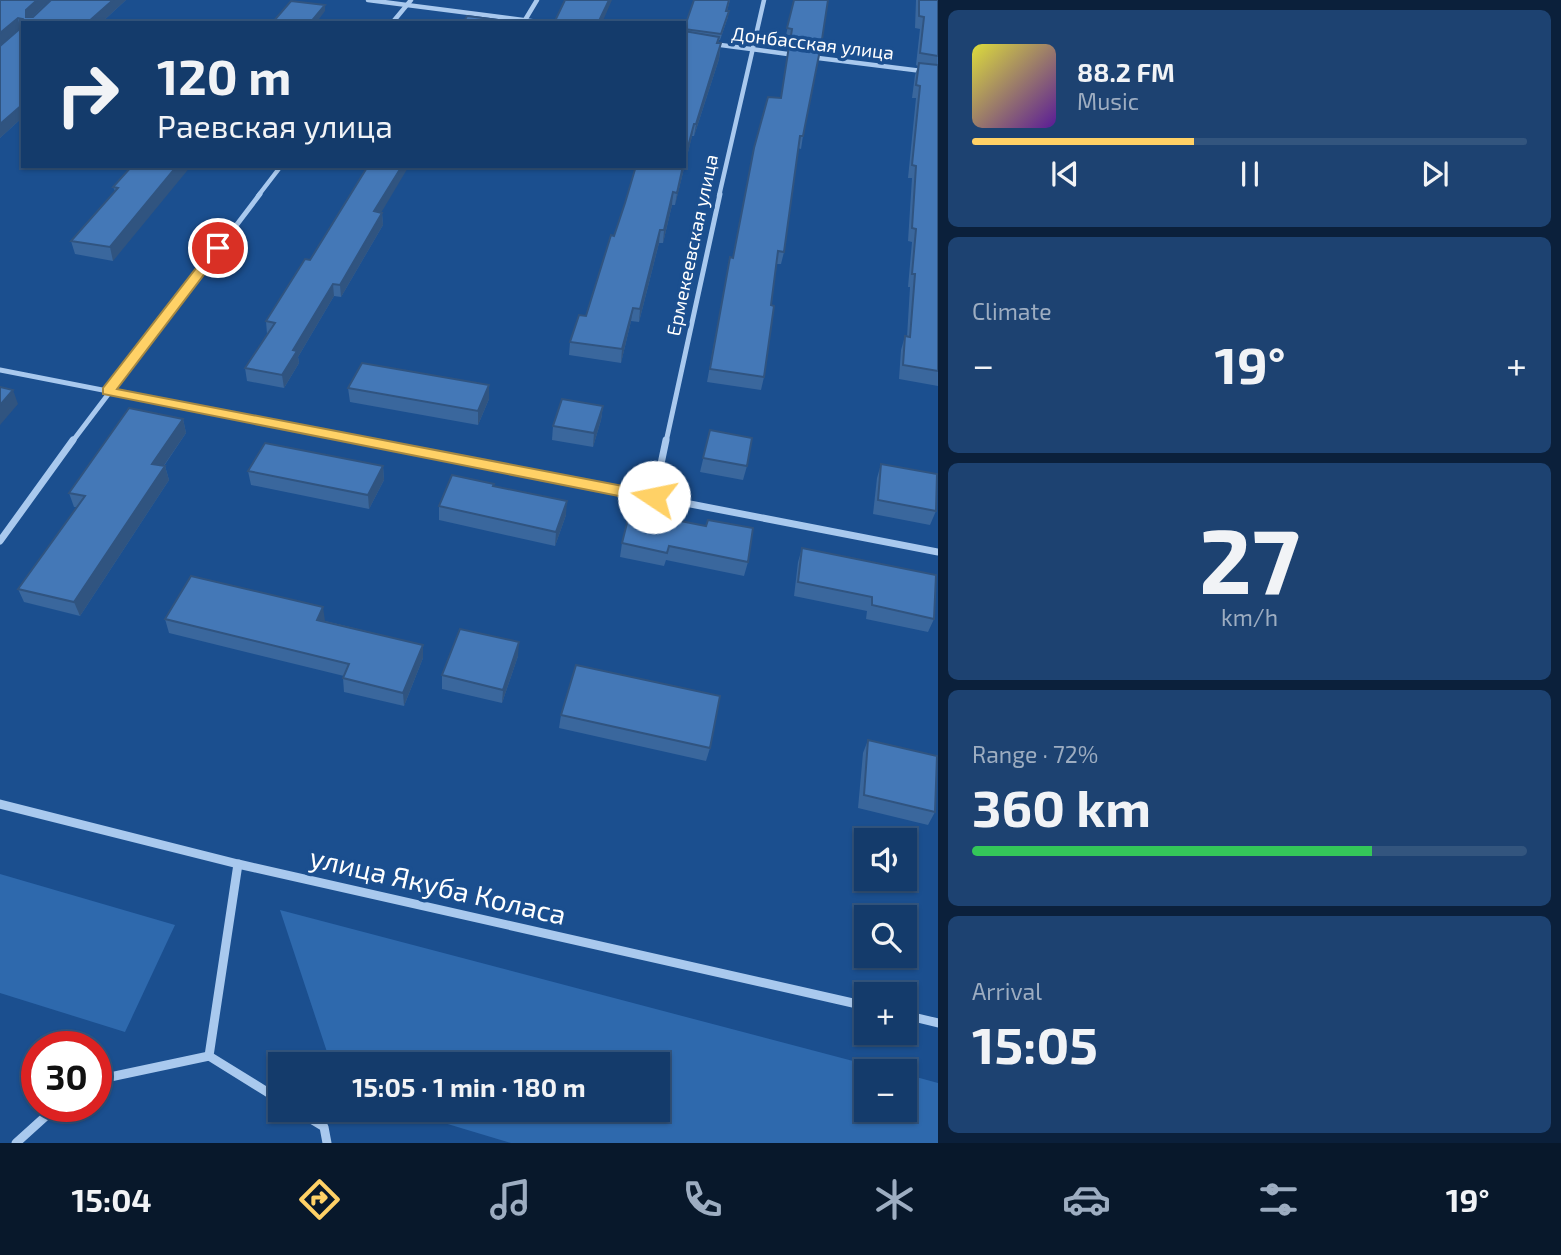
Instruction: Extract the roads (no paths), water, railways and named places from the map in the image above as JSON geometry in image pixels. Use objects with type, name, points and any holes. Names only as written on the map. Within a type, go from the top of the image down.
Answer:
[{"type":"street","points":[[368,0],[532,21]]},
{"type":"street","points":[[393,21],[411,0]]},
{"type":"street","points":[[525,20],[537,0]]},
{"type":"street","name":"Ермекеевская улица","points":[[654,497],[751,49],[764,0]]},
{"type":"street","name":"Донбасская улица","points":[[711,44],[938,73]]},
{"type":"street","points":[[0,541],[108,391],[279,168]]},
{"type":"street","points":[[0,370],[938,552]]},
{"type":"street","name":"улица Якуба Коласа","points":[[0,804],[238,864],[854,1003]]},
{"type":"street","points":[[209,1056],[238,864]]},
{"type":"street","points":[[917,1018],[938,1023]]},
{"type":"street","points":[[112,1077],[209,1056],[268,1093]]},
{"type":"street","points":[[16,1143],[39,1122]]},
{"type":"street","points":[[316,1122],[324,1127],[327,1143]]}]
